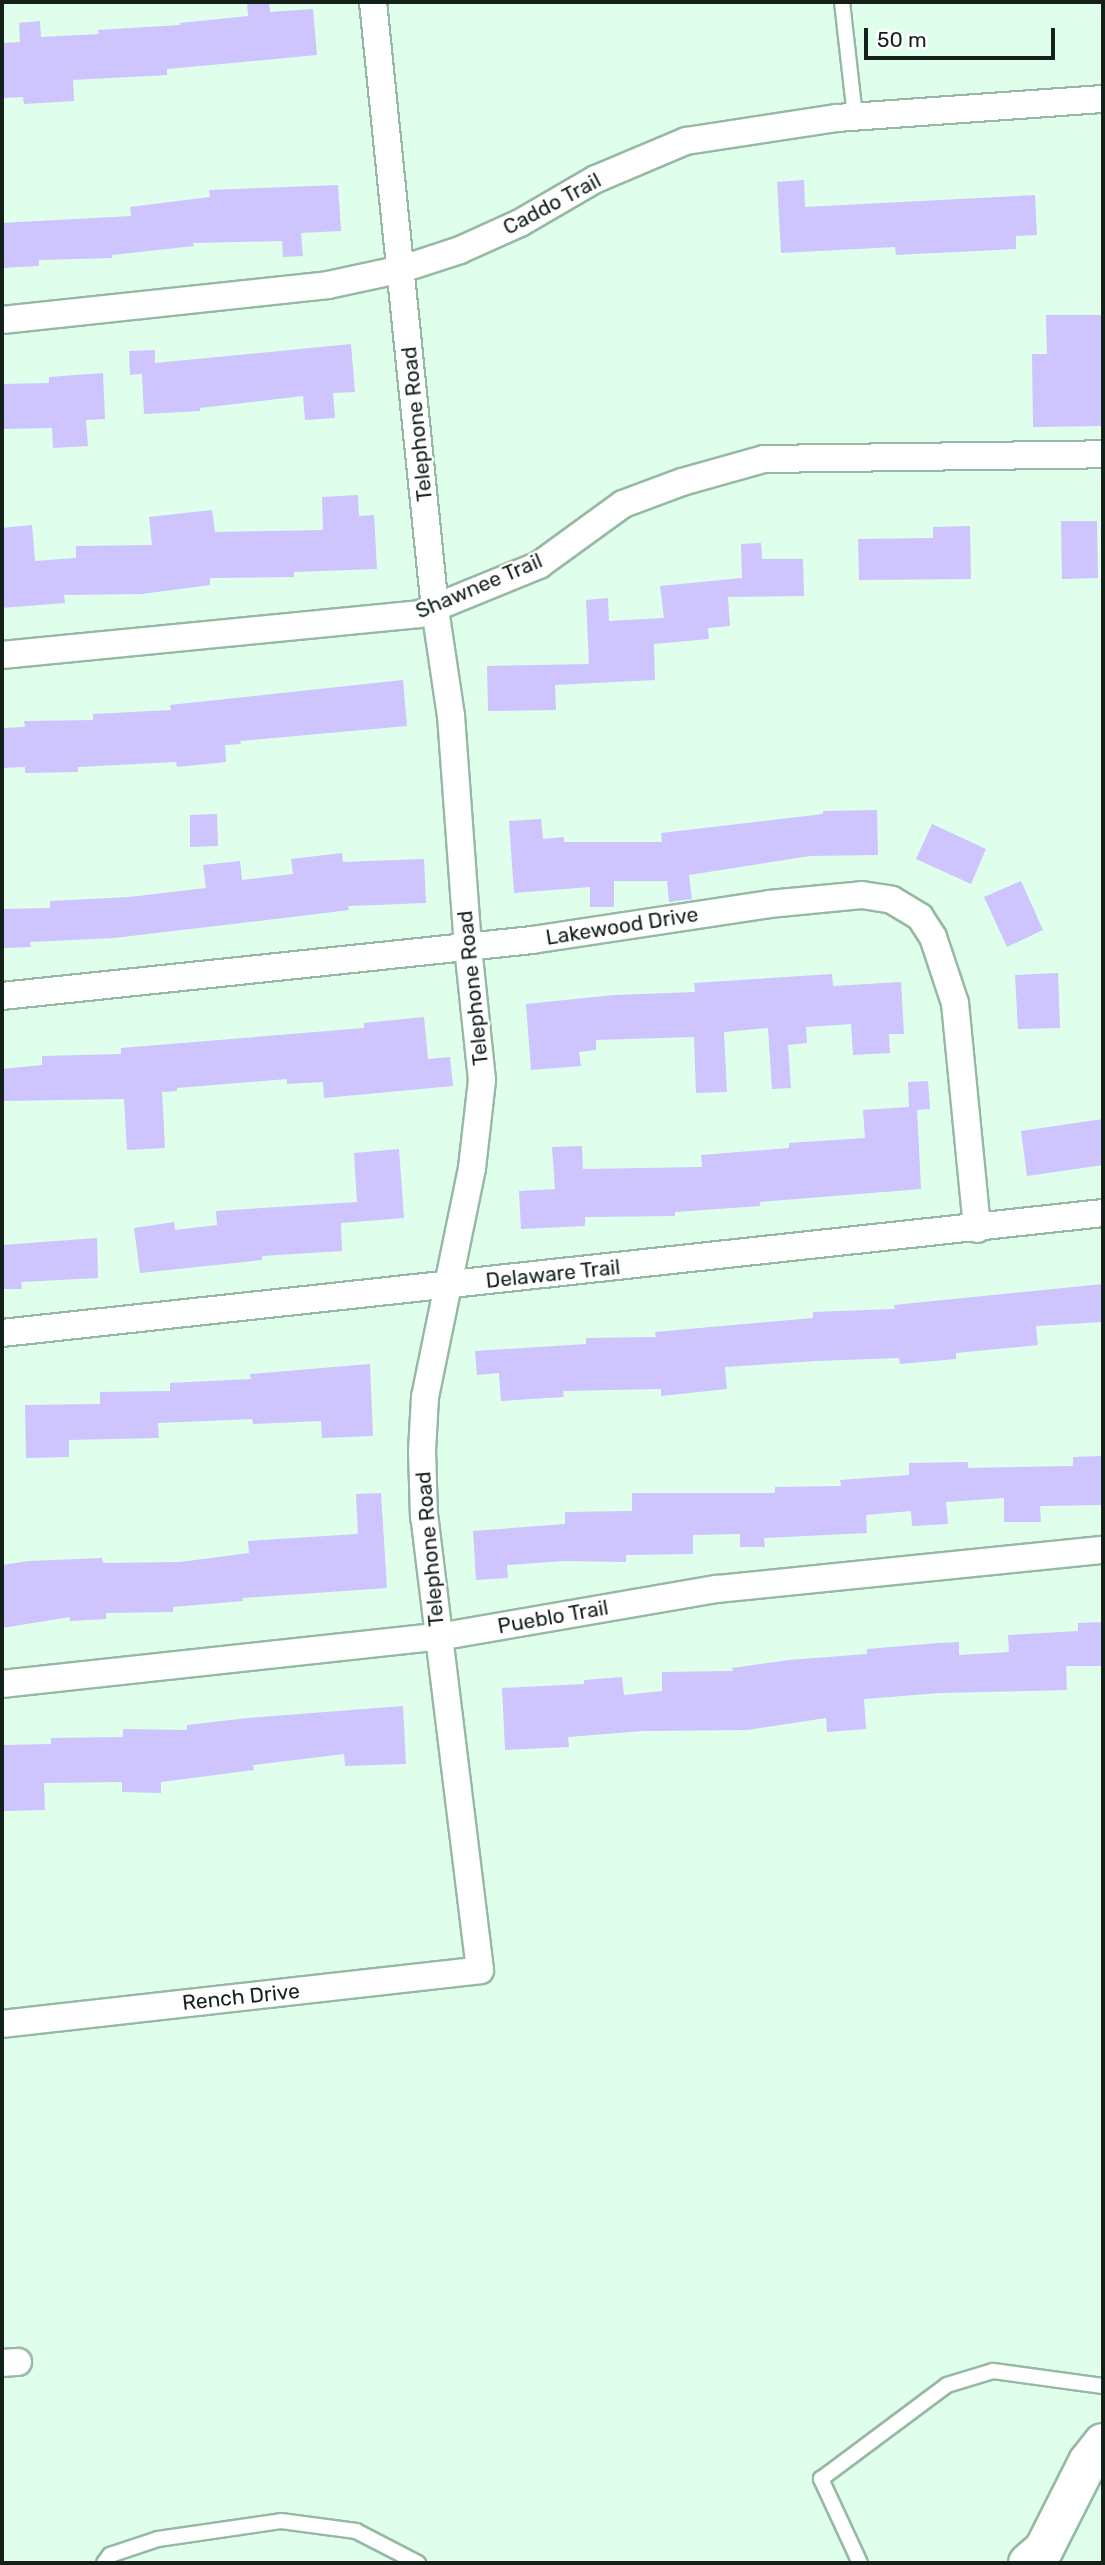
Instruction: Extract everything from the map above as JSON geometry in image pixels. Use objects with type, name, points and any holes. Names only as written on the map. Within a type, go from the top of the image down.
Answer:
[{"type":"street","name":"Telephone Road","points":[[373,2],[435,609],[451,716],[468,947],[482,1080],[472,1168],[425,1397],[422,1451],[424,1517],[480,1970]]},
{"type":"street","name":"Caddo Trail","points":[[2,320],[328,285],[402,269],[460,250],[520,223],[596,178],[686,141],[784,123],[1103,99]]},
{"type":"street","name":"Shawnee Trail","points":[[2,655],[419,614],[539,565],[623,504],[682,482],[764,459],[1103,454]]},
{"type":"street","name":"Lakewood Drive","points":[[2,996],[532,940],[769,904],[862,895],[891,900],[920,917],[933,937],[955,1003],[976,1228]]},
{"type":"street","name":"Delaware Trail","points":[[2,1333],[1103,1213]]},
{"type":"street","name":"Pueblo Trail","points":[[2,1684],[438,1637],[717,1589],[1103,1550]]},
{"type":"street","name":"Rench Drive","points":[[2,2024],[480,1970]]},
{"type":"street","points":[[1028,2563],[1044,2549],[1088,2462],[1103,2443]]},
{"type":"lane","points":[[842,2],[855,116]]},
{"type":"lane","points":[[860,2563],[821,2479],[947,2385],[993,2371],[1103,2386]]},
{"type":"lane","points":[[104,2563],[110,2555],[158,2539],[281,2521],[356,2531],[418,2563]]},
{"type":"building","points":[[247,2],[269,2],[270,12],[313,9],[317,55],[167,69],[167,75],[73,80],[74,101],[24,104],[23,97],[2,98],[2,43],[20,42],[19,23],[40,21],[41,37],[99,34],[98,30],[180,25],[248,16]]},
{"type":"building","points":[[804,180],[805,207],[1035,195],[1037,235],[1016,236],[1016,249],[896,255],[895,247],[781,253],[777,182]]},
{"type":"building","points":[[338,185],[341,231],[301,233],[303,256],[283,257],[282,241],[193,243],[194,246],[112,255],[112,258],[39,260],[39,266],[2,268],[2,223],[131,216],[130,207],[210,197],[209,190]]},
{"type":"building","points":[[1046,315],[1103,315],[1103,426],[1033,427],[1032,354],[1047,354]]},
{"type":"building","points":[[351,344],[355,392],[333,393],[335,418],[305,420],[303,396],[200,408],[200,411],[144,414],[142,374],[130,375],[129,351],[155,350],[155,363]]},
{"type":"building","points":[[103,373],[105,419],[86,420],[88,446],[53,448],[52,428],[2,429],[2,384],[49,383],[49,377]]},
{"type":"building","points":[[358,495],[359,516],[374,515],[377,569],[294,572],[294,577],[210,578],[210,585],[142,594],[64,595],[65,603],[2,608],[2,528],[32,525],[35,561],[76,558],[76,546],[152,545],[149,517],[212,510],[215,532],[323,530],[322,497]]},
{"type":"building","points":[[1061,521],[1097,521],[1098,578],[1062,579]]},
{"type":"building","points":[[970,526],[971,579],[859,580],[858,539],[933,538],[933,527]]},
{"type":"building","points":[[761,543],[762,559],[803,559],[804,596],[728,597],[730,626],[708,628],[709,639],[654,644],[655,680],[555,685],[556,710],[488,711],[487,666],[589,664],[586,600],[608,598],[609,621],[664,618],[660,586],[742,578],[741,544]]},
{"type":"building","points":[[403,680],[407,726],[240,741],[241,744],[225,745],[226,762],[177,767],[176,762],[78,767],[78,772],[25,773],[25,767],[2,768],[2,728],[25,727],[24,721],[93,720],[93,714],[171,710],[170,705]]},
{"type":"building","points":[[877,810],[878,855],[810,856],[689,875],[692,899],[669,902],[667,881],[614,881],[614,907],[590,907],[590,887],[514,893],[509,821],[541,819],[543,839],[564,837],[564,842],[662,842],[661,833],[823,814],[823,811]]},
{"type":"building","points":[[217,814],[218,846],[190,847],[190,815]]},
{"type":"building","points":[[932,824],[986,849],[971,884],[916,859]]},
{"type":"building","points":[[342,853],[343,862],[424,859],[426,903],[348,906],[349,910],[284,918],[114,938],[30,942],[31,947],[2,948],[2,909],[50,908],[50,901],[129,897],[206,888],[203,865],[240,861],[242,880],[293,874],[291,859]]},
{"type":"building","points":[[1021,881],[1043,930],[1007,947],[984,897]]},
{"type":"building","points":[[1058,973],[1060,1028],[1018,1029],[1015,975]]},
{"type":"building","points":[[832,974],[833,986],[901,982],[904,1034],[889,1034],[890,1053],[853,1055],[851,1024],[806,1027],[807,1043],[788,1045],[791,1088],[772,1089],[768,1028],[724,1032],[727,1092],[696,1093],[694,1037],[596,1040],[596,1050],[579,1052],[581,1066],[531,1070],[526,1004],[614,995],[695,992],[694,983]]},
{"type":"building","points":[[424,1017],[428,1059],[450,1057],[453,1086],[324,1098],[323,1082],[287,1084],[287,1079],[177,1088],[177,1091],[162,1092],[165,1148],[127,1150],[124,1099],[2,1101],[2,1069],[42,1065],[42,1056],[121,1054],[121,1048],[364,1028],[364,1023]]},
{"type":"building","points":[[928,1081],[930,1109],[917,1110],[921,1189],[760,1202],[760,1206],[675,1212],[675,1216],[585,1217],[585,1226],[521,1229],[519,1191],[555,1189],[552,1147],[582,1146],[583,1169],[702,1167],[701,1155],[789,1148],[789,1143],[865,1138],[863,1110],[909,1107],[908,1082]]},
{"type":"building","points":[[1103,1119],[1103,1165],[1027,1176],[1021,1131]]},
{"type":"building","points":[[399,1149],[404,1218],[341,1223],[342,1251],[262,1256],[262,1260],[140,1273],[134,1228],[174,1222],[175,1230],[217,1225],[216,1211],[357,1202],[354,1153]]},
{"type":"building","points":[[97,1238],[98,1278],[21,1282],[22,1289],[2,1289],[2,1245]]},
{"type":"building","points":[[1103,1284],[1103,1322],[1036,1326],[1038,1345],[956,1353],[956,1359],[900,1364],[899,1358],[725,1367],[727,1389],[661,1396],[661,1389],[563,1391],[564,1397],[501,1401],[499,1373],[477,1375],[475,1351],[586,1344],[586,1338],[656,1337],[655,1332],[813,1318],[813,1312],[895,1309],[894,1305]]},
{"type":"building","points":[[370,1364],[373,1436],[322,1438],[321,1421],[253,1424],[252,1419],[158,1423],[159,1438],[69,1440],[69,1457],[26,1458],[25,1405],[100,1404],[100,1392],[170,1391],[170,1383],[251,1379],[250,1374]]},
{"type":"building","points":[[1103,1456],[1103,1505],[1040,1506],[1041,1522],[1004,1522],[1004,1498],[946,1502],[948,1524],[912,1526],[911,1511],[866,1515],[867,1533],[764,1538],[765,1547],[740,1547],[740,1534],[693,1535],[693,1554],[626,1555],[626,1562],[565,1561],[507,1565],[508,1578],[476,1580],[473,1531],[565,1524],[565,1512],[632,1511],[632,1493],[775,1493],[775,1487],[841,1486],[840,1480],[909,1475],[909,1463],[968,1462],[968,1468],[1073,1466],[1073,1457]]},
{"type":"building","points":[[381,1493],[387,1588],[242,1598],[243,1601],[173,1607],[173,1612],[106,1613],[106,1619],[70,1621],[70,1617],[2,1628],[2,1565],[29,1561],[102,1558],[103,1563],[180,1562],[249,1553],[248,1541],[358,1534],[356,1494]]},
{"type":"building","points":[[1103,1622],[1103,1666],[1066,1666],[1067,1690],[940,1693],[864,1699],[866,1729],[827,1732],[826,1718],[747,1730],[643,1731],[568,1737],[569,1747],[505,1750],[502,1688],[584,1684],[584,1680],[622,1677],[624,1695],[662,1691],[662,1672],[733,1671],[732,1668],[789,1660],[867,1654],[867,1649],[939,1643],[959,1642],[959,1655],[1009,1652],[1008,1635],[1078,1631],[1078,1623]]},
{"type":"building","points":[[403,1706],[406,1764],[345,1766],[344,1754],[253,1765],[254,1770],[161,1782],[161,1793],[122,1792],[122,1782],[44,1783],[45,1810],[2,1811],[2,1745],[51,1744],[51,1738],[123,1737],[123,1729],[187,1730],[187,1725],[248,1718]]}]
